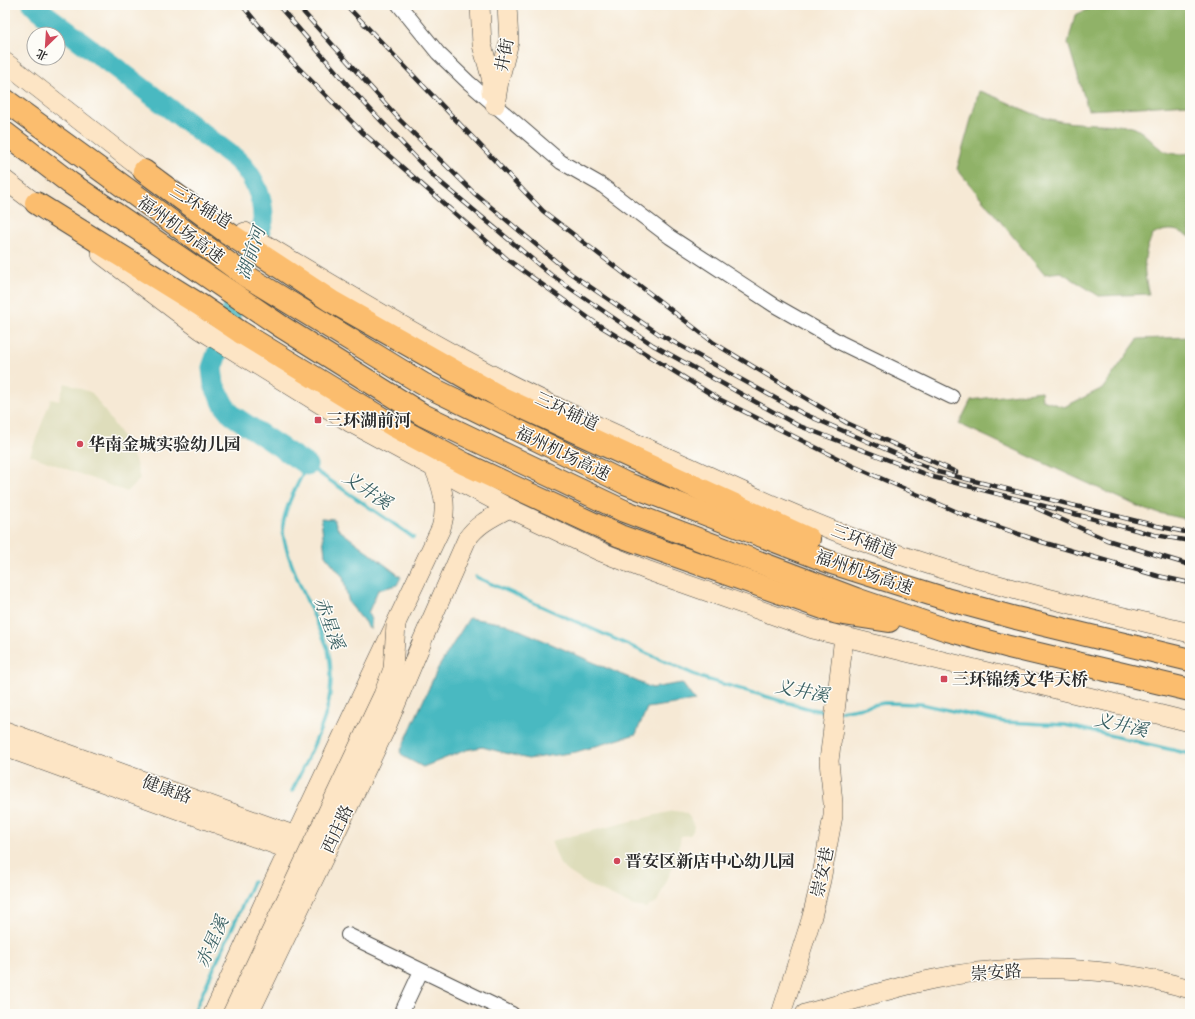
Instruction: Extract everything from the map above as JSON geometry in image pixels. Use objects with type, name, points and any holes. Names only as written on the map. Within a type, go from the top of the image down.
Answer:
[{"type":"highway","name":"福州机场高速","points":[[5,100],[246,276],[423,384],[625,483],[832,563],[946,599],[1016,618],[1190,660]]},
{"type":"highway","name":"福州机场高速","points":[[5,133],[70,183],[282,327],[423,415],[624,511],[856,599],[947,630],[1009,647],[1190,690]]},
{"type":"highway","points":[[144,171],[269,254],[331,301],[502,398],[782,527],[946,599]]},
{"type":"highway","points":[[36,203],[200,305],[240,332],[394,426],[465,464],[620,536],[837,613],[947,630]]},
{"type":"main road","name":"井街","points":[[480,5],[483,51],[492,83],[492,103]]},
{"type":"main road","name":"井街","points":[[492,103],[509,42],[507,5]]},
{"type":"main road","points":[[5,62],[144,171]]},
{"type":"main road","points":[[5,180],[201,330],[239,355],[351,423],[509,508],[599,551],[649,571],[813,629],[1190,722]]},
{"type":"main road","name":"三环辅道","points":[[269,254],[490,374],[634,443],[810,521],[926,564],[1050,600],[1190,633]]},
{"type":"main road","points":[[213,1014],[444,520],[445,502],[440,482],[434,468]]},
{"type":"main road","points":[[255,1014],[467,540],[476,528],[491,517],[509,508]]},
{"type":"main road","points":[[232,1014],[383,695],[393,669],[396,625]]},
{"type":"main road","name":"崇安巷","points":[[781,1014],[811,920],[821,880],[830,830],[833,803],[829,768],[840,659],[844,637]]},
{"type":"main road","name":"西庄路","points":[[249,1014],[384,732],[422,642]]},
{"type":"main road","name":"健康路","points":[[5,731],[292,843]]},
{"type":"main road","name":"健康路","points":[[5,747],[326,855]]},
{"type":"main road","name":"崇安路","points":[[805,1014],[935,979],[1004,970],[1048,969],[1115,974],[1158,980],[1190,989]]},
{"type":"street","points":[[399,5],[438,53],[492,103],[561,162],[613,192],[670,237],[704,261],[820,332],[952,397]]},
{"type":"street","points":[[348,935],[512,1014]]},
{"type":"street","points":[[401,1014],[421,971]]},
{"type":"shaded area","name":"华南金城实验幼儿园","points":[[65,383],[92,393],[120,433],[135,460],[140,479],[127,492],[30,455],[51,399],[59,401]]},
{"type":"shaded area","name":"晋安区新店中心幼儿园","points":[[673,811],[683,812],[689,816],[694,826],[693,831],[690,835],[681,836],[677,858],[657,902],[646,908],[633,906],[587,884],[566,870],[560,864],[551,841]]},
{"type":"green space","points":[[1098,5],[1190,5],[1190,104],[1088,110],[1068,43],[1075,15]]},
{"type":"green space","points":[[979,91],[1050,119],[1132,127],[1143,133],[1168,153],[1190,153],[1190,237],[1181,232],[1172,230],[1158,232],[1153,235],[1149,242],[1145,257],[1145,271],[1149,294],[1099,296],[1061,272],[1044,274],[957,169]]},
{"type":"green space","points":[[1190,337],[1190,520],[1146,510],[959,424],[971,400],[1041,391],[1042,400],[1064,407],[1103,388],[1138,339]]},
{"type":"water","points":[[321,518],[334,519],[338,529],[401,577],[397,585],[378,590],[368,613],[371,619],[371,630],[349,603],[343,577],[325,555]]},
{"type":"water","points":[[469,618],[506,624],[652,688],[682,683],[695,701],[647,708],[636,734],[576,752],[528,759],[482,747],[466,750],[423,767],[404,757],[400,752],[438,668]]},
{"type":"waterway","name":"湖前河","points":[[33,5],[236,159],[248,172],[256,187],[262,204],[263,221],[212,368],[214,385],[224,405],[232,415],[307,465]]},
{"type":"waterway","name":"赤星溪","points":[[292,791],[323,723],[331,688],[331,669],[328,649],[300,585],[283,536],[283,524],[287,509],[307,465],[413,537]]},
{"type":"waterway","name":"义井溪","points":[[476,577],[702,678],[810,709],[829,712]]},
{"type":"waterway","name":"义井溪","points":[[841,711],[884,703],[921,704],[1004,722],[1065,725],[1190,754]]},
{"type":"waterway","name":"赤星溪","points":[[193,1014],[253,882]]},
{"type":"railway","points":[[242,5],[270,39],[362,132],[507,259],[597,324],[719,399],[853,466],[964,515],[1042,542],[1158,576],[1190,583]]},
{"type":"railway","points":[[278,5],[353,91],[433,176],[551,275],[653,345],[797,425],[933,477],[1155,535],[1190,541]]},
{"type":"railway","points":[[297,5],[400,120],[474,193],[570,273],[659,334],[802,413],[938,472],[1190,533]]},
{"type":"railway","points":[[346,5],[543,211],[714,343],[847,423],[956,472]]},
{"type":"railway","points":[[1036,508],[1107,540],[1190,565]]},
{"type":"place","name":"三环湖前河","points":[[318,420]]},
{"type":"place","name":"华南金城实验幼儿园","points":[[80,444]]},
{"type":"place","name":"三环锦绣文华天桥","points":[[944,679]]},
{"type":"place","name":"晋安区新店中心幼儿园","points":[[617,861]]}]
